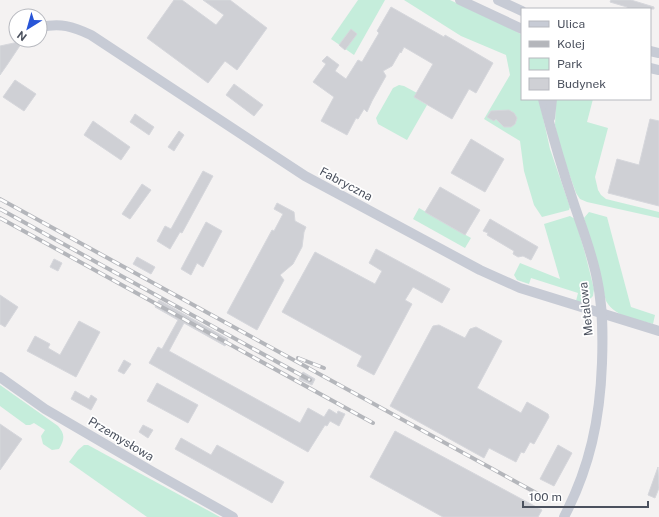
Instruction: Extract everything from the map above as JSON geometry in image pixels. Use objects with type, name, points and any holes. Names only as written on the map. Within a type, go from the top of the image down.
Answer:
[{"type":"street","points":[[460,0],[521,29]]},
{"type":"street","points":[[498,0],[521,11]]},
{"type":"street","name":"Fabryczna","points":[[48,26],[60,25],[76,28],[90,35],[304,176],[480,270],[520,288],[659,331]]},
{"type":"street","name":"Metalowa","points":[[543,100],[550,122],[553,141],[583,230],[597,278],[603,313],[601,389],[595,434],[589,458],[576,494],[564,517]]},
{"type":"street","points":[[550,122],[552,100]]},
{"type":"street","name":"Przemysłowa","points":[[0,377],[45,409],[233,517]]},
{"type":"green space","points":[[358,0],[385,0],[354,55],[331,39]]},
{"type":"green space","points":[[404,0],[450,0],[521,34],[521,100],[539,100],[550,149],[570,207],[569,210],[542,217],[534,205],[524,171],[520,141],[484,119],[510,75],[506,55],[461,36]]},
{"type":"green space","points":[[399,85],[417,93],[414,97],[427,105],[407,140],[378,124],[376,118],[393,88]]},
{"type":"green space","points":[[556,100],[593,100],[587,122],[608,128],[595,177],[598,190],[606,199],[659,212],[659,218],[587,202],[580,199],[576,193],[561,151],[555,125]]},
{"type":"green space","points":[[419,208],[471,238],[465,248],[413,219]]},
{"type":"green space","points":[[589,212],[607,217],[631,307],[655,315],[653,324],[627,317],[615,311],[606,301],[584,218]]},
{"type":"green space","points":[[570,216],[575,219],[594,289],[593,296],[586,303],[576,301],[578,293],[531,278],[529,284],[517,280],[514,275],[520,263],[560,279],[544,224]]},
{"type":"green space","points":[[0,385],[58,426],[63,437],[59,449],[52,450],[43,444],[41,436],[45,430],[34,423],[26,425],[0,406]]},
{"type":"green space","points":[[84,445],[88,445],[220,517],[147,517],[69,462]]},
{"type":"building","points":[[174,0],[182,0],[216,25],[224,15],[203,0],[230,0],[267,28],[237,70],[225,61],[208,83],[147,38]]},
{"type":"building","points":[[611,0],[631,0],[654,7],[654,9],[628,8],[610,2]]},
{"type":"building","points":[[391,7],[444,37],[445,35],[493,63],[476,93],[469,89],[452,119],[414,97],[433,64],[404,47],[392,66],[383,71],[386,76],[367,112],[364,109],[358,119],[356,118],[347,135],[321,121],[334,97],[313,82],[326,64],[322,61],[327,56],[339,65],[335,71],[346,79],[358,60],[362,62],[379,33],[377,31]]},
{"type":"building","points":[[351,29],[357,34],[345,50],[339,45]]},
{"type":"building","points":[[8,44],[8,48],[18,48],[0,75],[0,46]]},
{"type":"building","points":[[15,80],[36,94],[24,111],[3,97]]},
{"type":"building","points":[[234,84],[263,105],[254,116],[226,95]]},
{"type":"building","points":[[509,110],[514,113],[517,118],[515,124],[511,127],[504,127],[496,119],[494,121],[487,117],[491,111]]},
{"type":"building","points":[[135,114],[154,127],[149,135],[130,122]]},
{"type":"building","points":[[650,119],[659,121],[659,206],[608,193],[617,159],[639,165]]},
{"type":"building","points":[[93,121],[130,147],[121,160],[84,135]]},
{"type":"building","points":[[179,131],[184,135],[174,151],[168,147]]},
{"type":"building","points":[[471,139],[504,159],[485,192],[451,173]]},
{"type":"building","points":[[203,171],[213,176],[182,233],[180,232],[170,249],[157,241],[165,226],[171,229]]},
{"type":"building","points":[[142,184],[151,190],[130,219],[122,214]]},
{"type":"building","points":[[440,187],[480,210],[465,235],[425,212]]},
{"type":"building","points":[[277,203],[294,212],[295,221],[306,227],[302,247],[293,264],[280,275],[284,280],[257,330],[227,313],[272,230],[274,231],[283,214],[274,209]]},
{"type":"building","points":[[490,219],[538,247],[531,260],[523,256],[518,257],[513,254],[514,251],[483,231]]},
{"type":"building","points":[[206,222],[222,231],[203,267],[197,263],[191,275],[181,269]]},
{"type":"building","points":[[376,249],[450,289],[442,303],[413,287],[405,300],[412,304],[374,375],[357,366],[362,356],[282,312],[315,252],[375,284],[382,271],[369,263]]},
{"type":"building","points":[[137,257],[155,267],[151,274],[133,264]]},
{"type":"building","points":[[54,259],[62,263],[58,271],[50,267]]},
{"type":"building","points":[[0,295],[18,307],[5,327],[0,324]]},
{"type":"building","points":[[159,300],[228,339],[225,346],[184,323],[169,351],[300,423],[308,408],[324,417],[329,409],[337,414],[338,411],[345,414],[339,426],[330,421],[327,426],[325,425],[308,452],[149,363],[158,347],[162,349],[178,320],[155,307]]},
{"type":"building","points":[[79,321],[100,332],[76,377],[27,351],[35,336],[50,344],[48,348],[60,355]]},
{"type":"building","points":[[439,325],[465,338],[470,329],[476,327],[502,341],[477,388],[521,413],[527,402],[548,414],[549,417],[534,444],[530,442],[524,453],[521,452],[516,462],[489,448],[484,458],[390,406],[433,326]]},
{"type":"building","points":[[124,360],[131,364],[124,374],[118,371]]},
{"type":"building","points":[[303,372],[315,379],[312,385],[299,379]]},
{"type":"building","points":[[157,383],[198,405],[188,423],[147,401]]},
{"type":"building","points":[[75,391],[89,399],[91,395],[97,399],[91,410],[71,399]]},
{"type":"building","points":[[0,424],[22,439],[0,470]]},
{"type":"building","points":[[143,425],[153,430],[148,438],[139,432]]},
{"type":"building","points":[[395,431],[542,510],[538,517],[443,517],[370,477]]},
{"type":"building","points":[[181,438],[211,455],[217,445],[284,482],[272,503],[175,449]]},
{"type":"building","points":[[558,445],[572,453],[554,486],[540,479]]},
{"type":"building","points":[[658,467],[659,488],[655,498],[648,495]]},
{"type":"railway","points":[[0,199],[540,495]]},
{"type":"railway","points":[[0,209],[310,380]]},
{"type":"railway","points":[[0,218],[373,423]]},
{"type":"railway","points":[[298,358],[324,368]]}]
